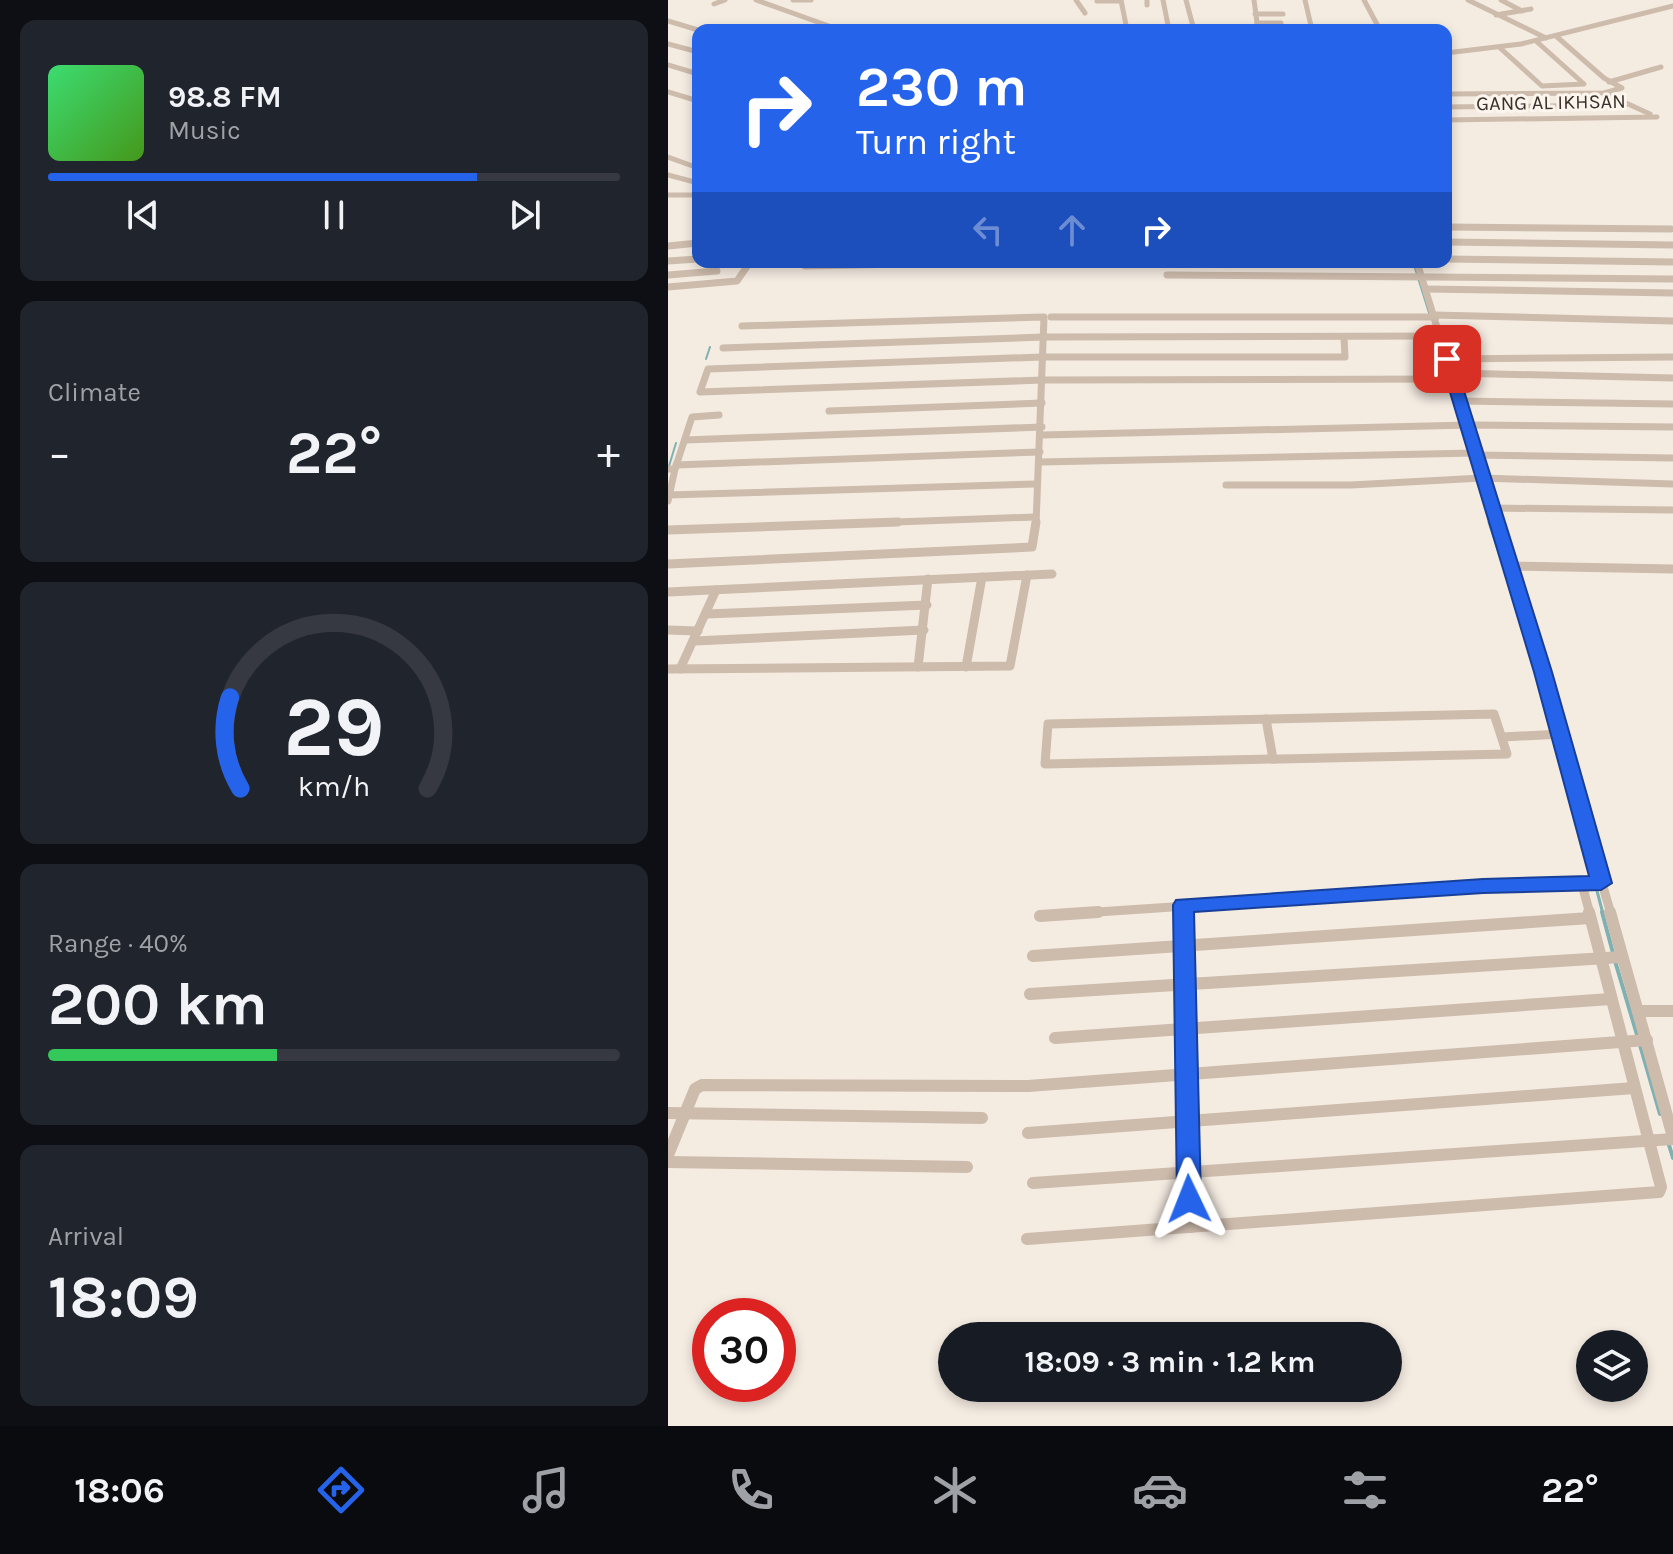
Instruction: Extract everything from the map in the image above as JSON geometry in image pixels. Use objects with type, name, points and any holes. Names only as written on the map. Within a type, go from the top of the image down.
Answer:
[{"type":"street","points":[[714,4],[724,0]]},
{"type":"street","points":[[756,0],[823,24]]},
{"type":"street","points":[[793,0],[811,0]]},
{"type":"street","points":[[1076,0],[1085,13]]},
{"type":"street","points":[[1097,1],[1121,0],[1126,24]]},
{"type":"street","points":[[1163,0],[1168,24]]},
{"type":"street","points":[[1186,0],[1192,24]]},
{"type":"street","points":[[1254,0],[1257,23],[1281,23]]},
{"type":"street","points":[[1305,0],[1311,24]]},
{"type":"street","points":[[1364,0],[1377,24]]},
{"type":"street","points":[[1468,0],[1546,38]]},
{"type":"street","points":[[1501,0],[1522,11]]},
{"type":"street","points":[[1452,52],[1536,41],[1673,6]]},
{"type":"street","points":[[1496,15],[1531,9]]},
{"type":"street","points":[[1255,14],[1283,14]]},
{"type":"street","points":[[668,21],[692,28]]},
{"type":"street","points":[[1452,94],[1604,93],[1622,88],[1609,82],[1556,36]]},
{"type":"street","points":[[1499,47],[1542,86],[1584,84],[1536,41]]},
{"type":"street","points":[[668,44],[692,50]]},
{"type":"street","points":[[668,65],[692,72]]},
{"type":"street","points":[[1609,82],[1661,67]]},
{"type":"street","points":[[668,92],[692,99]]},
{"type":"street","points":[[1604,93],[1626,105]]},
{"type":"street","points":[[1452,107],[1626,105]]},
{"type":"street","name":"GANG AL IKHSAN","points":[[1452,120],[1657,117],[1626,105]]},
{"type":"street","points":[[668,157],[692,166]]},
{"type":"street","points":[[668,175],[692,187]]},
{"type":"street","points":[[669,194],[692,187]]},
{"type":"street","points":[[1452,227],[1671,229]]},
{"type":"street","points":[[1452,242],[1673,245]]},
{"type":"street","points":[[668,246],[692,244]]},
{"type":"street","points":[[668,261],[692,259]]},
{"type":"street","points":[[1452,259],[1673,262]]},
{"type":"street","points":[[668,287],[737,281],[746,268]]},
{"type":"street","points":[[1033,1183],[1673,1138],[1560,734],[1420,268]]},
{"type":"street","points":[[668,275],[717,271]]},
{"type":"street","points":[[1167,275],[1422,274],[1673,279]]},
{"type":"street","points":[[1624,278],[1630,292]]},
{"type":"street","points":[[1426,289],[1673,293]]},
{"type":"street","points":[[1051,317],[1436,316],[1673,321]]},
{"type":"street","points":[[668,564],[1032,547],[1035,543],[1036,484],[1042,431],[1044,317],[742,326]]},
{"type":"street","points":[[1171,337],[1172,317]]},
{"type":"street","points":[[723,348],[1044,337],[1442,336]]},
{"type":"street","points":[[1201,337],[1201,358]]},
{"type":"street","points":[[1344,337],[1345,357],[1042,357],[707,369],[700,392],[1043,380],[1453,376],[1673,378]]},
{"type":"street","points":[[1447,359],[1605,355],[1673,357]]},
{"type":"street","points":[[1605,355],[1610,376]]},
{"type":"street","points":[[1643,356],[1649,377]]},
{"type":"street","points":[[1567,358],[1574,376]]},
{"type":"street","points":[[1460,401],[1673,404]]},
{"type":"street","points":[[829,411],[1042,403]]},
{"type":"street","points":[[719,415],[692,417],[673,468],[668,497],[1036,484]]},
{"type":"street","points":[[685,440],[1042,431],[1673,427]]},
{"type":"street","points":[[673,468],[1040,452]]},
{"type":"street","points":[[1040,462],[1475,454],[1673,458]]},
{"type":"street","points":[[1226,485],[1351,485],[1482,478],[1673,484]]},
{"type":"street","points":[[1490,508],[1673,510]]},
{"type":"street","points":[[668,530],[1034,517]]},
{"type":"street","points":[[1509,566],[1673,569]]},
{"type":"street","points":[[668,592],[1052,574]]},
{"type":"street","points":[[668,669],[1013,664],[1027,575]]},
{"type":"street","points":[[966,667],[982,577]]},
{"type":"street","points":[[918,667],[928,579]]},
{"type":"street","points":[[680,669],[716,590]]},
{"type":"street","points":[[706,614],[927,605]]},
{"type":"street","points":[[668,630],[696,636],[924,630]]},
{"type":"street","points":[[1494,714],[1507,754],[1045,764],[1048,724],[1266,719],[1494,714]]},
{"type":"street","points":[[1266,719],[1273,759]]},
{"type":"street","points":[[1502,737],[1560,734]]},
{"type":"street","points":[[1040,916],[1581,881],[1601,883]]},
{"type":"street","points":[[1027,1239],[1659,1192],[1661,1187],[1650,1140],[1599,958],[1581,881]]},
{"type":"street","points":[[1183,905],[1191,1227]]},
{"type":"street","points":[[1033,956],[1590,918]]},
{"type":"street","points":[[1030,994],[1622,957]]},
{"type":"street","points":[[1055,1038],[1611,999]]},
{"type":"street","points":[[1638,1011],[1673,1011]]},
{"type":"street","points":[[668,1155],[695,1089],[702,1085],[966,1088],[1647,1040]]},
{"type":"street","points":[[1028,1133],[1634,1088]]},
{"type":"street","points":[[668,1113],[982,1118]]},
{"type":"street","points":[[668,1162],[967,1167]]},
{"type":"waterway","points":[[1415,268],[1430,316]]},
{"type":"waterway","points":[[706,359],[710,347]]},
{"type":"waterway","points":[[1450,380],[1490,524]]},
{"type":"waterway","points":[[669,466],[676,443]]},
{"type":"waterway","points":[[1489,522],[1515,599]]},
{"type":"waterway","points":[[1555,737],[1594,880]]},
{"type":"waterway","points":[[1596,887],[1603,914]]},
{"type":"waterway","points":[[1602,912],[1613,953]]},
{"type":"waterway","points":[[1615,961],[1638,1038]]},
{"type":"waterway","points":[[1640,1045],[1660,1114]]},
{"type":"waterway","points":[[1669,1145],[1673,1158]]},
{"type":"route","points":[[1189,1199],[1183,905],[1483,886],[1581,881],[1601,883],[1543,672],[1490,508],[1469,425],[1447,359]]}]
